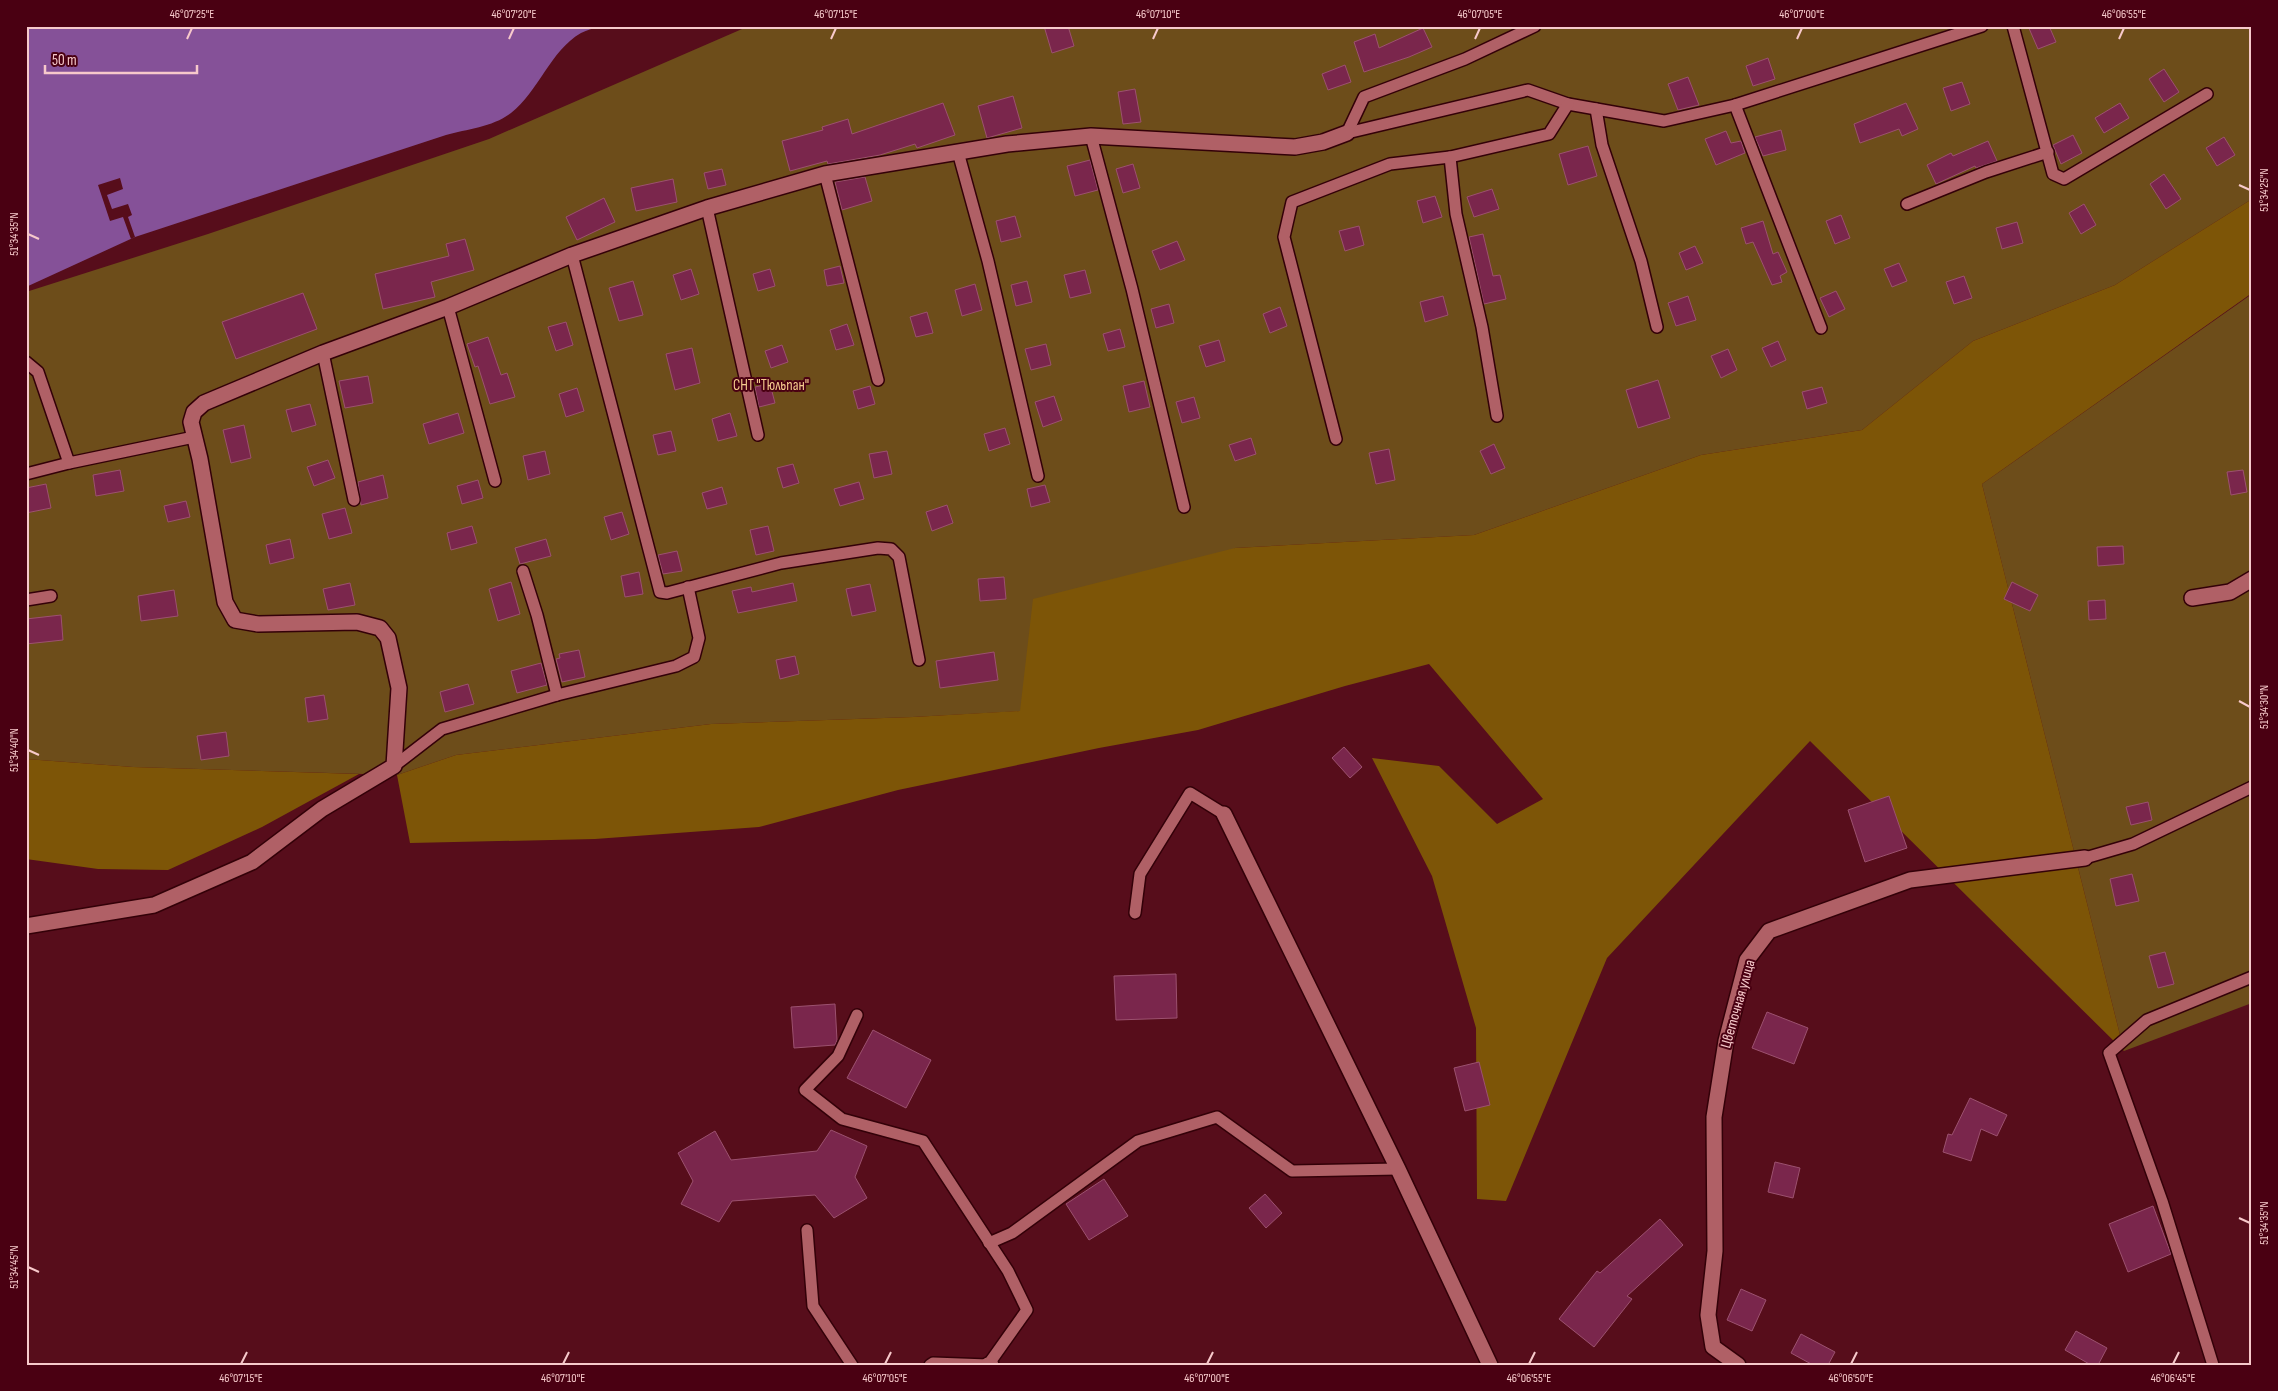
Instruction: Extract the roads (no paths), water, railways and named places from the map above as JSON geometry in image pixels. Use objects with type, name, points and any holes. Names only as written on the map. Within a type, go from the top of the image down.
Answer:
[{"type":"street","points":[[26,926],[163,902],[252,862],[322,809],[394,766],[399,688],[388,638],[380,628],[357,622],[258,624],[235,620],[225,602],[200,459],[191,422],[194,412],[204,402],[323,353],[448,307],[494,286],[572,255],[707,208],[825,174],[1007,144],[1091,136],[1295,147],[1323,142],[1347,133]]},
{"type":"street","points":[[2192,598],[2230,592],[2252,579]]},
{"type":"street","points":[[1224,814],[1398,1169],[1490,1365]]},
{"type":"street","name":"Цветочная улица","points":[[1738,1365],[1713,1347],[1708,1315],[1715,1251],[1714,1117],[1726,1041],[1747,960],[1769,931],[1910,880],[2085,858]]},
{"type":"lane","points":[[1347,133],[1364,97],[1464,59],[1535,26]]},
{"type":"lane","points":[[1347,133],[1528,90],[1568,104],[1664,121],[1734,105],[1982,26]]},
{"type":"lane","points":[[2013,26],[2053,174],[2064,179],[2207,94]]},
{"type":"lane","points":[[1336,439],[1284,237],[1292,202],[1390,164],[1450,157],[1549,134],[1568,104]]},
{"type":"lane","points":[[1734,105],[1821,328]]},
{"type":"lane","points":[[1596,109],[1602,145],[1641,261],[1657,327]]},
{"type":"lane","points":[[1091,136],[1132,289],[1184,507]]},
{"type":"lane","points":[[958,152],[988,261],[1038,476]]},
{"type":"lane","points":[[1907,204],[1986,172],[2048,152]]},
{"type":"lane","points":[[1450,157],[1456,214],[1482,327],[1497,416]]},
{"type":"lane","points":[[825,174],[878,380]]},
{"type":"lane","points":[[707,208],[758,435]]},
{"type":"lane","points":[[572,255],[660,592],[667,593],[781,563],[878,548],[891,549],[899,557],[919,660]]},
{"type":"lane","points":[[448,307],[495,481]]},
{"type":"lane","points":[[323,353],[354,500]]},
{"type":"lane","points":[[26,362],[38,372],[69,463]]},
{"type":"lane","points":[[26,474],[194,437]]},
{"type":"lane","points":[[523,571],[557,695]]},
{"type":"lane","points":[[394,766],[442,729],[557,695],[676,666],[694,657],[698,638],[688,587]]},
{"type":"lane","points":[[26,600],[51,596]]},
{"type":"lane","points":[[2085,858],[2133,844],[2252,787]]},
{"type":"lane","points":[[1135,913],[1140,874],[1190,793],[1224,814]]},
{"type":"lane","points":[[2213,1365],[2162,1201],[2109,1053],[2147,1020],[2252,977]]},
{"type":"lane","points":[[857,1015],[838,1056],[805,1090],[842,1118],[923,1141],[1008,1271],[1027,1310],[990,1365],[933,1363],[930,1365]]},
{"type":"lane","points":[[989,1244],[1012,1233],[1138,1141],[1217,1118],[1292,1171],[1398,1169]]},
{"type":"lane","points":[[807,1230],[813,1306],[852,1365]]},
{"type":"park label","name":"СНТ \"Тюльпан\"","points":[[771,385]]}]
